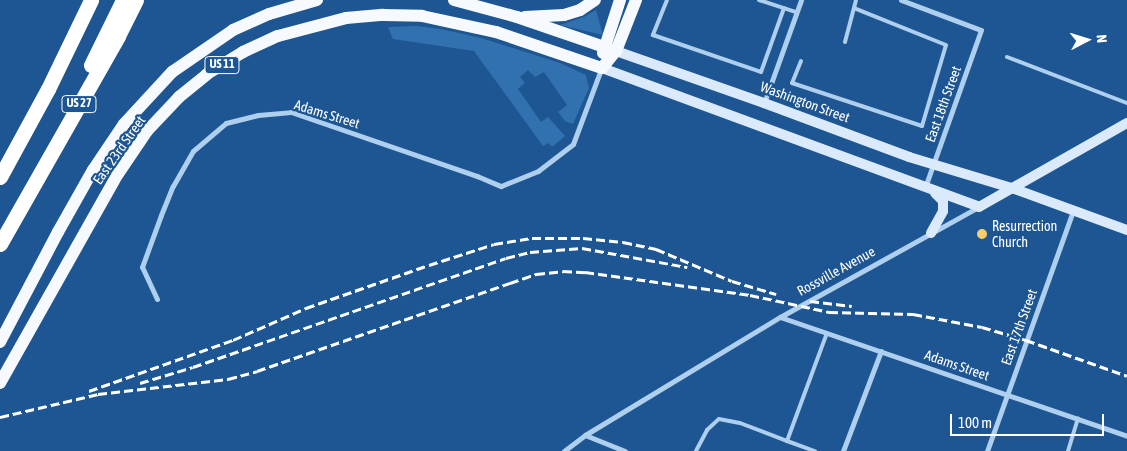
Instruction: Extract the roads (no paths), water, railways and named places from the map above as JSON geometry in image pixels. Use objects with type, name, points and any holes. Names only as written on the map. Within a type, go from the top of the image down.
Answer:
[{"type":"highway","points":[[0,177],[48,89],[91,0]]},
{"type":"highway","points":[[0,244],[20,208],[123,0]]},
{"type":"highway","name":"US 27","points":[[20,208],[118,36],[136,0]]},
{"type":"main road","name":"East 23rd Street","points":[[0,342],[93,170],[124,124],[172,72],[233,30],[269,14],[317,0]]},
{"type":"main road","name":"Washington Street","points":[[454,0],[471,3],[517,17],[610,49]]},
{"type":"main road","points":[[517,17],[564,15],[580,10],[595,0]]},
{"type":"main road","points":[[610,49],[620,0]]},
{"type":"main road","points":[[602,68],[636,0]]},
{"type":"main road","name":"East 23rd Street","points":[[0,383],[118,174],[147,131],[179,97],[207,74],[243,52],[278,36],[346,18],[383,15],[422,16],[496,32],[602,68]]},
{"type":"street","points":[[764,103],[801,0]]},
{"type":"street","name":"East 18th Street","points":[[901,0],[981,30],[926,187]]},
{"type":"street","name":"Washington Street","points":[[610,49],[764,103],[909,157],[1012,188],[1127,230]]},
{"type":"street","points":[[602,68],[978,207]]},
{"type":"street","name":"Adams Street","points":[[157,299],[142,267],[161,215],[173,186],[193,151],[226,122],[258,114],[292,112],[501,186],[538,171],[573,144],[602,68]]},
{"type":"street","name":"Rossville Avenue","points":[[564,451],[585,435],[780,317],[1127,123]]},
{"type":"street","points":[[926,187],[939,195],[943,201],[943,211],[931,233]]},
{"type":"street","name":"East 17th Street","points":[[986,451],[1073,211]]},
{"type":"street","name":"Adams Street","points":[[780,317],[1127,436]]},
{"type":"street","points":[[843,451],[881,351]]},
{"type":"street","points":[[585,435],[625,451]]},
{"type":"lane","points":[[667,0],[653,35],[761,72],[784,8]]},
{"type":"lane","points":[[759,0],[796,12]]},
{"type":"lane","points":[[845,42],[856,0]]},
{"type":"lane","points":[[801,61],[792,82],[922,126],[946,46],[854,8]]},
{"type":"lane","points":[[1007,57],[1127,103]]},
{"type":"lane","points":[[787,441],[827,333]]},
{"type":"lane","points":[[696,451],[707,430],[719,419],[740,423],[815,451]]},
{"type":"lane","points":[[1068,451],[1078,419]]},
{"type":"railway","points":[[89,391],[233,340],[306,308],[429,265],[494,244],[532,238],[583,238],[623,242],[656,249],[732,281],[776,294]]},
{"type":"railway","points":[[140,383],[193,367],[506,258],[530,252],[582,248],[687,267]]},
{"type":"railway","points":[[0,417],[98,394],[228,379],[257,371],[536,274],[563,271],[585,272],[750,295],[829,312],[913,314],[982,327],[1026,340],[1127,376]]},
{"type":"railway","points":[[810,301],[852,306]]},
{"type":"place","name":"Resurrection Church","points":[[982,234]]}]
